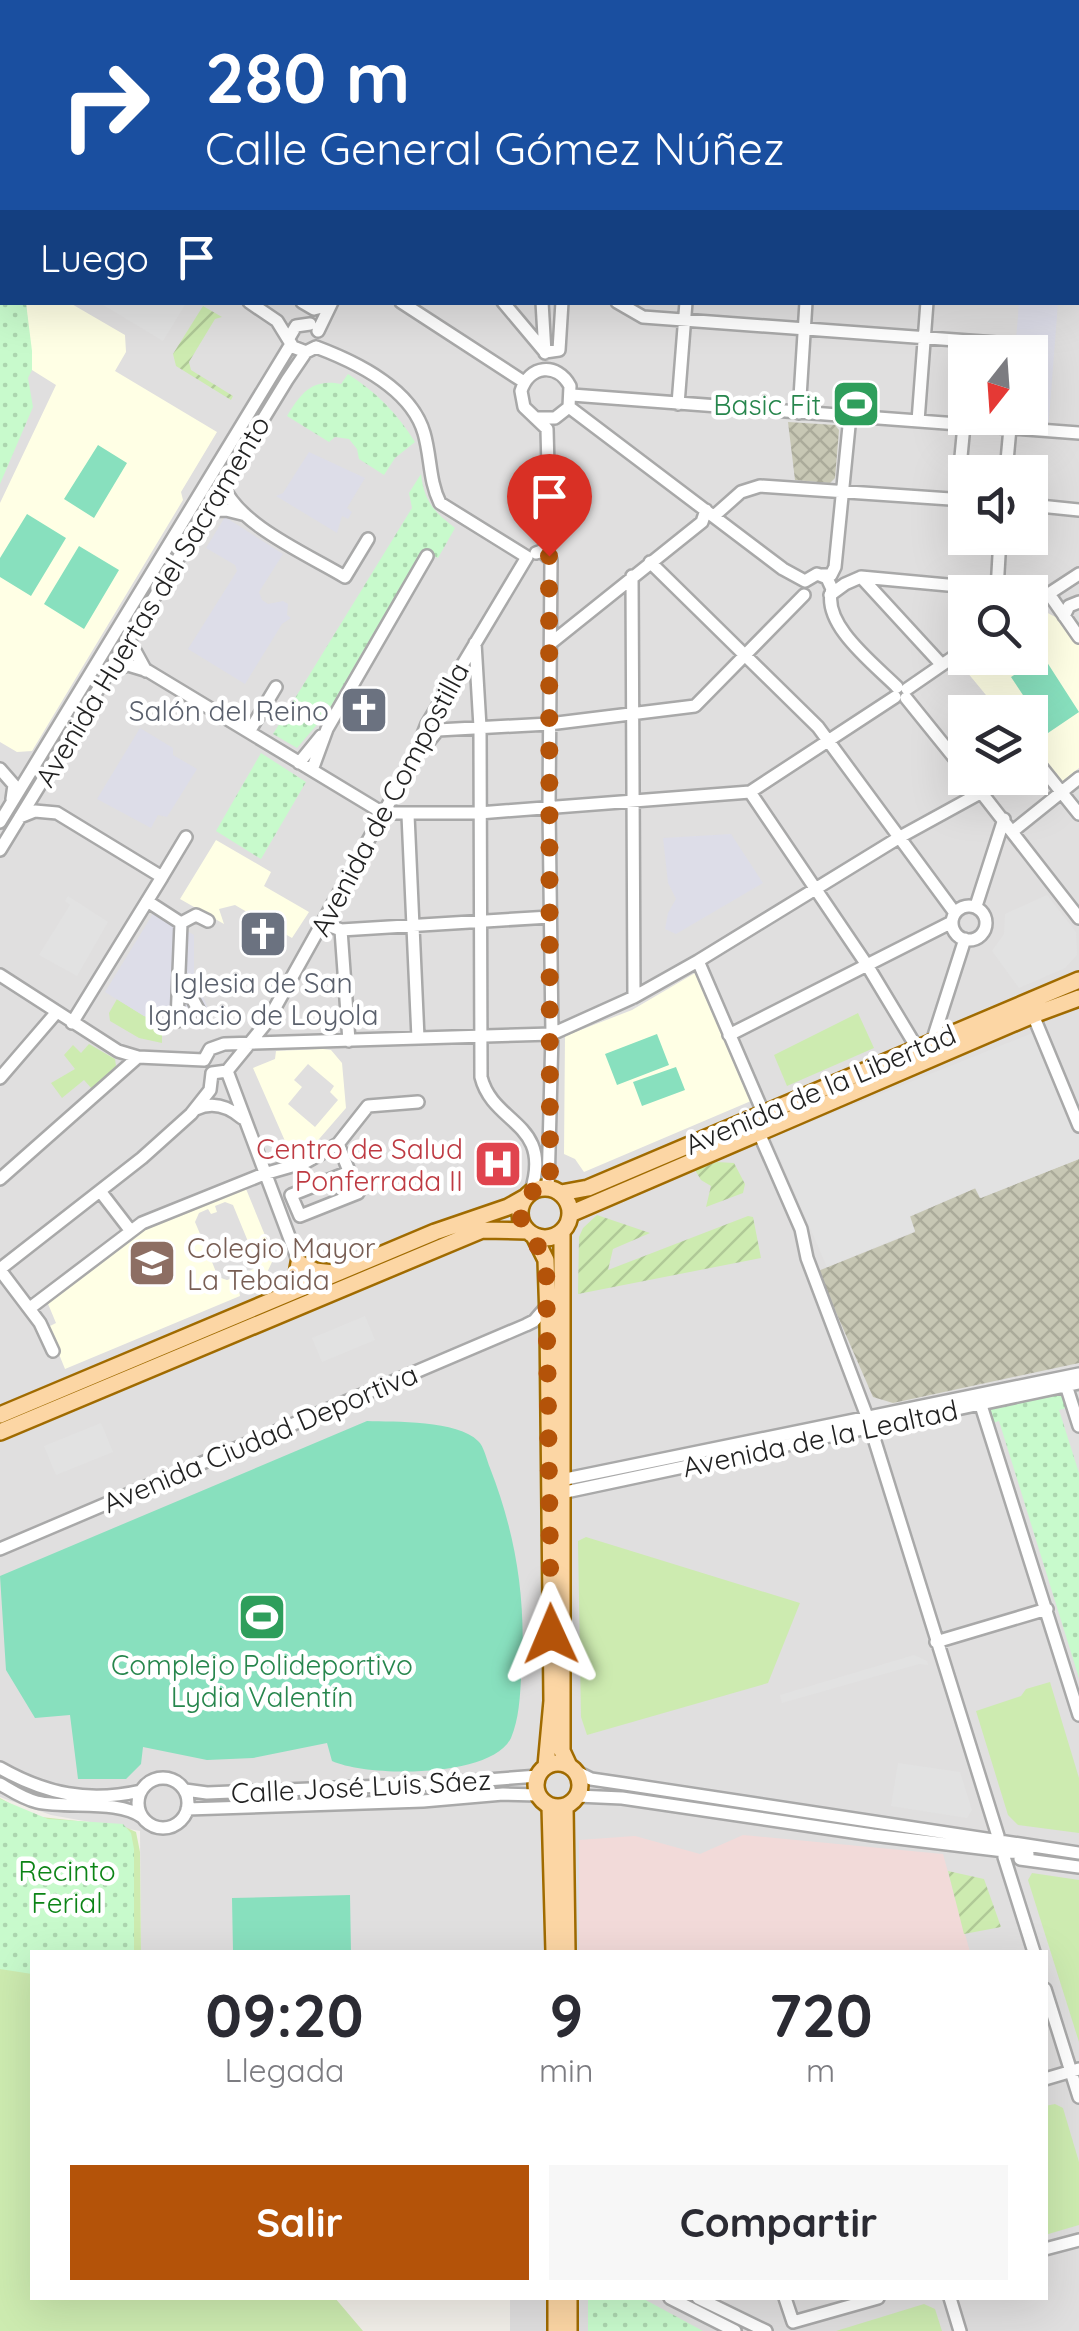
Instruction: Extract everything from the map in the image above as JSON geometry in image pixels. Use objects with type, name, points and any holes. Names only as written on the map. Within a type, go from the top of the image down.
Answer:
[{"type":"main road","name":"Avenida de la Libertad","points":[[554,1190],[588,1188],[1079,980]]},
{"type":"main road","name":"Avenida de la Libertad","points":[[570,1214],[1033,1014],[1079,998]]},
{"type":"main road","points":[[0,1432],[283,1297],[457,1223],[508,1207],[527,1195],[554,1190],[570,1214],[562,1232],[562,1751],[580,1783],[558,1801],[554,1950]]},
{"type":"main road","points":[[527,1195],[519,1215],[546,1260],[552,1702],[542,1771],[558,1801],[567,1950]]},
{"type":"main road","points":[[0,1416],[482,1230],[551,1237],[562,1232]]},
{"type":"main road","points":[[283,1297],[294,1284],[299,1263],[320,1272],[339,1273]]},
{"type":"main road","points":[[542,1771],[558,1763],[572,1769]]},
{"type":"main road","points":[[556,2300],[556,2331]]},
{"type":"main road","points":[[569,2300],[569,2331]]},
{"type":"street","points":[[253,305],[277,321],[297,350],[311,349],[351,362],[392,388],[412,410],[424,433],[440,503],[527,556],[542,552],[550,544],[546,430],[522,399],[524,382],[532,372],[550,369],[565,377],[570,401],[804,588],[815,603],[862,576],[948,585]]},
{"type":"street","points":[[407,305],[524,382]]},
{"type":"street","points":[[506,305],[549,351]]},
{"type":"street","points":[[542,305],[550,369]]},
{"type":"street","points":[[549,351],[558,305]]},
{"type":"street","points":[[622,305],[643,317],[948,339]]},
{"type":"street","points":[[678,404],[686,305]]},
{"type":"street","points":[[799,408],[806,305]]},
{"type":"street","points":[[918,421],[927,305]]},
{"type":"street","points":[[311,349],[319,315]]},
{"type":"street","name":"Avenida Huertas del Sacramento","points":[[0,822],[296,326],[319,315]]},
{"type":"street","name":"Avenida Huertas del Sacramento","points":[[0,850],[128,638],[311,349]]},
{"type":"street","points":[[537,418],[556,418],[570,401]]},
{"type":"street","points":[[570,401],[799,408],[948,424]]},
{"type":"street","points":[[414,760],[438,730],[550,724],[695,706],[746,657],[812,576],[831,575],[844,492],[850,416]]},
{"type":"street","points":[[1048,431],[1079,433]]},
{"type":"street","points":[[223,485],[227,497],[242,514],[345,577],[368,539]]},
{"type":"street","points":[[551,643],[709,513],[750,488],[948,499]]},
{"type":"street","points":[[1048,507],[1079,510]]},
{"type":"street","points":[[207,511],[242,514]]},
{"type":"street","points":[[542,552],[551,560],[549,808],[554,1190]]},
{"type":"street","points":[[312,770],[328,729],[427,556]]},
{"type":"street","name":"Avenida de Compostilla","points":[[196,1110],[222,1072],[267,1022],[414,760],[427,724],[527,556]]},
{"type":"street","points":[[650,562],[829,742],[900,837],[953,917],[957,935],[965,939],[975,939],[986,928],[986,918],[976,906]]},
{"type":"street","points":[[822,575],[831,584],[832,617],[948,750]]},
{"type":"street","points":[[632,576],[634,997]]},
{"type":"street","points":[[862,576],[941,664]]},
{"type":"street","points":[[1048,595],[1077,582]]},
{"type":"street","points":[[1048,596],[1079,637]]},
{"type":"street","points":[[1064,616],[1069,606],[1079,602]]},
{"type":"street","points":[[128,638],[146,671]]},
{"type":"street","points":[[475,643],[480,727],[479,1034],[485,1092],[527,1133],[533,1144],[535,1170],[527,1195]]},
{"type":"street","points":[[111,670],[128,665],[146,671],[383,813],[408,816],[750,792],[948,659]]},
{"type":"street","points":[[249,732],[276,687]]},
{"type":"street","points":[[299,763],[328,729]]},
{"type":"street","points":[[10,804],[14,785],[0,770],[38,760]]},
{"type":"street","points":[[1048,774],[1079,814]]},
{"type":"street","points":[[1013,831],[1079,778]]},
{"type":"street","points":[[42,782],[57,813]]},
{"type":"street","points":[[750,792],[866,966],[925,1045]]},
{"type":"street","points":[[204,1060],[214,1048],[253,1042],[552,1034],[634,997],[698,961],[900,837],[977,795]]},
{"type":"street","points":[[984,795],[1079,918]]},
{"type":"street","points":[[20,817],[36,811],[57,813],[162,876]]},
{"type":"street","points":[[408,816],[418,1038]]},
{"type":"street","points":[[976,906],[1004,819]]},
{"type":"street","points":[[72,1023],[186,837]]},
{"type":"street","points":[[146,901],[182,923]]},
{"type":"street","points":[[729,1035],[866,966],[953,917],[964,906],[976,906]]},
{"type":"street","points":[[182,923],[196,914],[208,921]]},
{"type":"street","points":[[323,923],[341,930],[550,917]]},
{"type":"street","points":[[178,1021],[182,923]]},
{"type":"street","points":[[341,930],[348,1041]]},
{"type":"street","points":[[925,1045],[965,939]]},
{"type":"street","points":[[698,961],[763,1112]]},
{"type":"street","points":[[180,974],[199,1011]]},
{"type":"street","points":[[0,975],[118,1051],[138,1057],[204,1060],[222,1072],[299,1263]]},
{"type":"street","points":[[0,1078],[56,1013]]},
{"type":"street","points":[[1033,1014],[1079,1126]]},
{"type":"street","points":[[267,1022],[278,1041]]},
{"type":"street","points":[[214,1048],[230,1054],[222,1072]]},
{"type":"street","points":[[0,1179],[138,1057]]},
{"type":"street","points":[[30,1308],[130,1230],[264,1174],[306,1162],[338,1144],[368,1106],[418,1102]]},
{"type":"street","points":[[53,1351],[30,1308],[0,1270],[196,1110],[222,1106],[242,1119]]},
{"type":"street","name":"Avenida de la Lealtad","points":[[759,1132],[801,1230],[807,1258],[870,1423]]},
{"type":"street","points":[[338,1144],[358,1192],[300,1216],[291,1196],[349,1172]]},
{"type":"street","points":[[100,1192],[130,1230]]},
{"type":"street","name":"Avenida Ciudad Deportiva","points":[[0,1548],[534,1321],[547,1306]]},
{"type":"street","points":[[520,1327],[536,1326],[548,1336]]},
{"type":"street","name":"Avenida de la Lealtad","points":[[561,1486],[1070,1382],[1079,1374]]},
{"type":"street","points":[[1070,1382],[1079,1426]]},
{"type":"street","points":[[979,1399],[1079,1715]]},
{"type":"street","points":[[870,1423],[998,1836]]},
{"type":"street","points":[[936,1642],[1047,1609]]},
{"type":"street","points":[[0,1768],[46,1791],[121,1796],[141,1791]]},
{"type":"street","points":[[572,1769],[591,1778],[962,1840],[1079,1864]]},
{"type":"street","name":"Calle José Luis Sáez","points":[[185,1790],[207,1793],[416,1785],[542,1771]]},
{"type":"street","points":[[0,1784],[33,1802],[125,1808],[153,1826],[163,1828],[176,1824],[187,1809],[185,1790],[178,1783],[160,1778],[146,1785],[138,1804],[142,1817]]},
{"type":"street","name":"Calle José Luis Sáez","points":[[187,1809],[503,1794],[558,1801],[622,1798],[962,1840]]},
{"type":"street","points":[[962,1840],[998,1836],[1079,1850]]},
{"type":"street","points":[[962,1840],[1079,1850]]},
{"type":"street","points":[[962,1840],[1004,1857],[1079,1864]]},
{"type":"street","points":[[1004,1857],[1033,1950]]},
{"type":"street","points":[[1048,1997],[1075,2070],[1079,2097]]},
{"type":"street","points":[[1048,2078],[1075,2070]]},
{"type":"street","points":[[1048,2248],[1079,2240]]},
{"type":"street","points":[[674,2300],[735,2331]]},
{"type":"street","points":[[702,2300],[766,2331]]},
{"type":"street","points":[[784,2300],[788,2327],[872,2300]]},
{"type":"street","points":[[951,2300],[960,2331]]},
{"type":"shaded area","points":[[0,305],[1079,305],[1079,2331],[510,2331],[510,2300],[1048,2300],[1048,1950],[141,1950],[140,1831],[51,1815],[0,1797]]},
{"type":"shaded area","points":[[26,305],[73,305],[125,335],[126,352],[115,371],[217,432],[181,492],[183,500],[32,751],[17,752],[0,742],[0,503],[56,385],[32,370]]},
{"type":"shaded area","points":[[103,305],[185,305],[163,341]]},
{"type":"shaded area","points":[[1019,305],[1058,305],[1048,431],[1048,335],[1016,335]]},
{"type":"shaded area","points":[[788,422],[835,425],[839,430],[835,478],[830,483],[795,480]]},
{"type":"shaded area","points":[[309,452],[365,478],[347,508],[352,512],[348,519],[342,516],[337,533],[276,496],[283,493]]},
{"type":"shaded area","points":[[225,517],[283,554],[259,592],[268,604],[288,604],[287,615],[291,618],[282,624],[245,684],[188,649],[237,571],[235,565],[206,548]]},
{"type":"shaded area","points":[[1048,613],[1065,622],[1079,645],[1079,768],[1059,784],[1048,771],[1048,695],[986,695],[969,675],[1048,675]]},
{"type":"shaded area","points":[[140,728],[173,748],[173,755],[197,769],[167,817],[158,815],[151,828],[97,799]]},
{"type":"shaded area","points":[[731,834],[763,883],[676,934],[665,929],[676,899],[668,883],[663,838]]},
{"type":"shaded area","points":[[216,840],[271,872],[264,886],[309,912],[292,938],[235,905],[219,909],[224,924],[180,899]]},
{"type":"shaded area","points":[[1047,895],[1076,932],[1077,955],[1065,968],[1019,988],[992,951],[1004,934],[1005,914]]},
{"type":"shaded area","points":[[68,896],[108,922],[77,976],[39,955],[70,905],[65,901]]},
{"type":"shaded area","points":[[154,912],[194,935],[194,975],[211,1016],[163,1017],[162,1021],[144,1016],[105,992]]},
{"type":"shaded area","points":[[695,973],[751,1101],[584,1172],[575,1159],[564,1154],[565,1036],[632,1010]]},
{"type":"shaded area","points":[[1035,1032],[1079,1135],[1079,1159],[980,1198],[975,1188],[910,1216],[915,1231],[827,1267],[771,1138]]},
{"type":"shaded area","points":[[331,1050],[342,1063],[346,1108],[300,1161],[297,1155],[292,1157],[253,1068],[275,1059],[276,1051]],"holes":[[[308,1064],[334,1086],[330,1092],[338,1100],[315,1127],[288,1104],[302,1087],[294,1080]]]},
{"type":"shaded area","points":[[1079,1159],[1079,1363],[893,1403],[873,1397],[818,1271],[915,1232],[909,1217],[976,1188],[981,1198]]},
{"type":"shaded area","name":"Colegio Mayor La Tebaida","points":[[244,1184],[271,1250],[272,1262],[265,1277],[239,1291],[240,1296],[65,1369],[48,1327],[56,1323],[46,1299],[138,1227]],"holes":[[[225,1202],[233,1205],[256,1261],[253,1269],[243,1274],[240,1268],[234,1271],[236,1277],[227,1280],[218,1277],[210,1257],[214,1252],[210,1242],[203,1241],[195,1222],[199,1213],[208,1209],[211,1214],[217,1212],[215,1206]]]},
{"type":"shaded area","points":[[365,1316],[375,1340],[322,1362],[312,1338]]},
{"type":"shaded area","points":[[101,1423],[113,1452],[56,1475],[44,1446]]},
{"type":"shaded area","points":[[914,1655],[928,1665],[919,1664],[782,1703],[780,1695]]},
{"type":"shaded area","points":[[898,1763],[960,1772],[972,1810],[967,1818],[891,1806]]},
{"type":"shaded area","points":[[743,1835],[943,1854],[969,1950],[579,1950],[579,1840],[635,1836],[700,1854]]},
{"type":"green space","points":[[0,305],[26,305],[32,351],[28,378],[33,407],[0,484]]},
{"type":"green space","points":[[203,306],[222,317],[215,319],[189,362],[191,370],[233,396],[231,400],[176,366],[173,354]]},
{"type":"green space","points":[[348,374],[385,404],[415,442],[395,458],[384,475],[359,459],[349,439],[335,437],[329,442],[287,416],[308,389],[322,383],[341,384]]},
{"type":"green space","points":[[98,445],[127,463],[94,518],[64,499]]},
{"type":"green space","points":[[421,474],[431,505],[455,528],[438,558],[422,550],[327,713],[297,748],[273,734],[412,508],[409,493]]},
{"type":"green space","points":[[27,514],[66,538],[31,596],[0,577],[0,558]]},
{"type":"green space","points":[[79,546],[119,570],[84,629],[44,604]]},
{"type":"green space","points":[[1048,664],[1079,712],[1048,733],[1048,695],[1023,695],[1011,677],[1048,675]]},
{"type":"green space","points":[[261,753],[306,782],[261,859],[216,831]]},
{"type":"green space","points":[[117,999],[144,1016],[162,1021],[162,1043],[139,1038],[110,1021],[109,1013]]},
{"type":"green space","points":[[858,1013],[874,1048],[787,1086],[774,1055]]},
{"type":"green space","points":[[657,1034],[669,1065],[617,1085],[605,1054]]},
{"type":"green space","points":[[89,1044],[115,1059],[116,1066],[92,1089],[84,1080],[62,1098],[51,1083],[75,1069],[64,1055],[73,1045],[81,1053]]},
{"type":"green space","points":[[676,1067],[685,1090],[642,1106],[633,1082]]},
{"type":"green space","points":[[717,1162],[734,1163],[745,1184],[743,1193],[706,1207],[711,1186],[695,1170]]},
{"type":"green space","points":[[597,1215],[650,1233],[613,1249],[608,1270],[748,1216],[753,1217],[761,1258],[578,1294],[579,1237]]},
{"type":"green space","points":[[1060,1392],[1066,1408],[1059,1410],[1079,1473],[1079,1678],[999,1421],[993,1423],[990,1414],[992,1405]]},
{"type":"green space","name":"Complejo Polideportivo Lydia Valentín","points":[[367,1421],[456,1429],[469,1434],[484,1450],[507,1520],[521,1598],[520,1693],[511,1738],[499,1751],[480,1761],[455,1768],[399,1772],[332,1761],[327,1743],[253,1758],[207,1760],[143,1747],[141,1764],[126,1779],[78,1779],[70,1715],[35,1718],[6,1670],[0,1576]]},
{"type":"green space","points":[[586,1537],[800,1603],[768,1683],[587,1735],[581,1717],[578,1541]]},
{"type":"green space","points":[[1050,1682],[1079,1778],[1079,1833],[1018,1825],[1008,1815],[976,1711]]},
{"type":"green space","points":[[0,1798],[32,1816],[123,1826],[136,1832],[140,1852],[141,1950],[30,1950],[30,2300],[337,2300],[363,2331],[0,2331]]},
{"type":"green space","name":"Recinto Ferial","points":[[0,1799],[48,1819],[123,1824],[131,1833],[134,1849],[134,1950],[30,1950],[30,1974],[0,1969]]},
{"type":"green space","points":[[948,1871],[984,1879],[1001,1927],[964,1934]]},
{"type":"green space","points":[[1032,1873],[1079,1880],[1079,2042],[1028,1880]]},
{"type":"green space","points":[[350,1895],[351,1950],[233,1950],[232,1898]]},
{"type":"green space","points":[[1048,2105],[1063,2108],[1079,2162],[1079,2225],[1048,2234]]},
{"type":"green space","points":[[588,2300],[646,2300],[703,2331],[588,2331]]},
{"type":"green space","points":[[924,2304],[935,2309],[942,2331],[836,2331]]},
{"type":"place","name":"Basic Fit","points":[[856,404]]},
{"type":"place","name":"Salón del Reino","points":[[364,710]]},
{"type":"place","name":"Iglesia de San Ignacio de Loyola","points":[[263,934]]},
{"type":"place","name":"Centro de Salud Ponferrada II","points":[[498,1164]]},
{"type":"place","name":"Colegio Mayor La Tebaida","points":[[152,1263]]},
{"type":"place","name":"Complejo Polideportivo Lydia Valentín","points":[[262,1617]]},
{"type":"route","points":[[549,556],[550,1172],[548,1188],[531,1191],[524,1198],[519,1215],[546,1260],[551,1634]]}]
